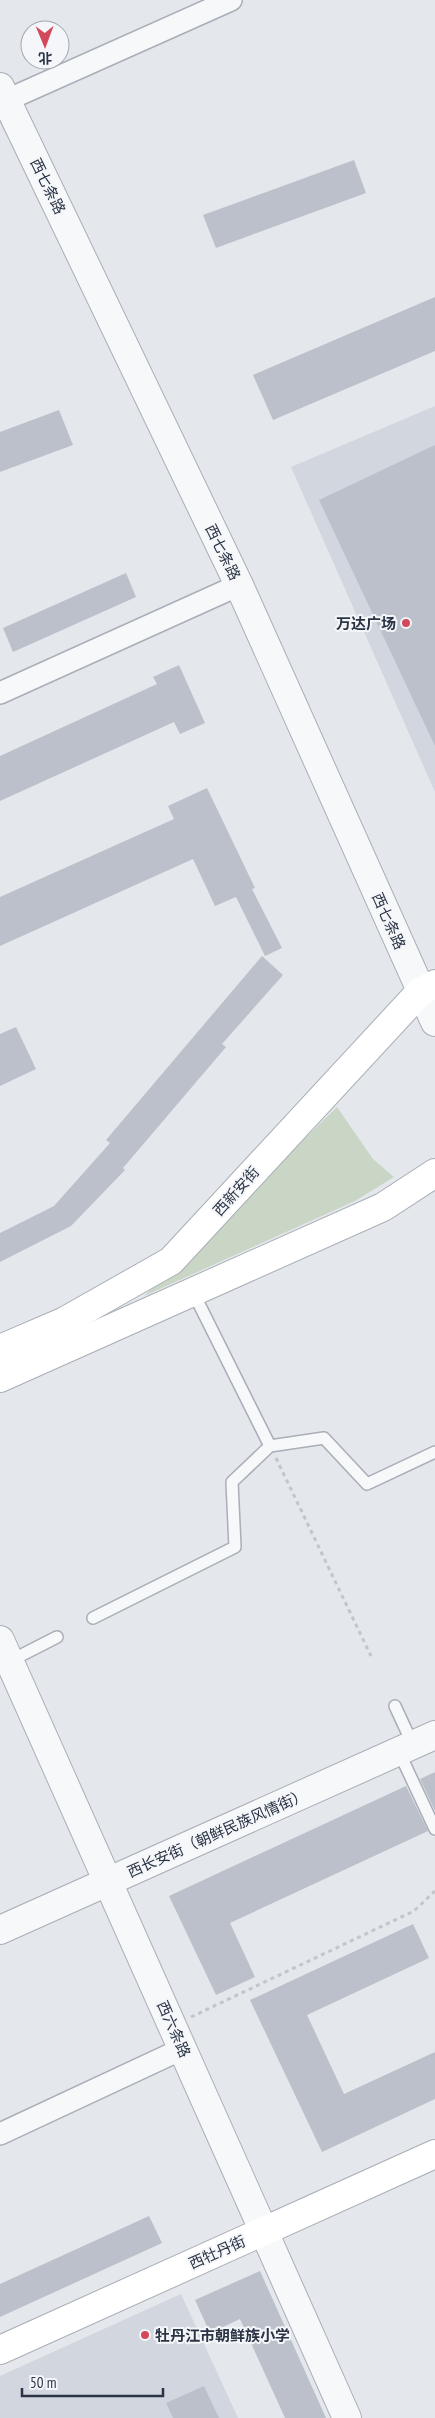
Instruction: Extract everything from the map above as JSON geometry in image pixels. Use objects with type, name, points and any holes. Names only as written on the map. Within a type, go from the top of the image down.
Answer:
[{"type":"main road","name":"西新安街","points":[[0,1349],[65,1321],[172,1261],[428,988]]},
{"type":"main road","points":[[0,1378],[382,1207],[435,1173]]},
{"type":"main road","name":"西牡丹街","points":[[0,2350],[435,2154]]},
{"type":"street","points":[[3,93],[231,0]]},
{"type":"street","name":"西七条路","points":[[3,93],[239,585],[428,988],[435,1022]]},
{"type":"street","points":[[0,693],[239,585]]},
{"type":"street","name":"西六条路","points":[[5,1650],[347,2418]]},
{"type":"street","name":"西长安街（朝鲜民族风情街）","points":[[0,1930],[416,1744]]},
{"type":"street","points":[[0,2134],[177,2037]]},
{"type":"lane","points":[[193,1292],[270,1446]]},
{"type":"lane","points":[[93,1618],[235,1546],[232,1482],[270,1446],[324,1438],[367,1484],[435,1452]]},
{"type":"lane","points":[[5,1650],[57,1637]]},
{"type":"lane","points":[[395,1706],[416,1744],[435,1828]]},
{"type":"path","points":[[270,1446],[371,1656]]},
{"type":"path","points":[[177,2037],[414,1912],[435,1891]]},
{"type":"shaded area","name":"万达广场","points":[[435,406],[435,792],[291,467]]},
{"type":"shaded area","name":"牡丹江市朝鲜族小学","points":[[181,2294],[238,2418],[0,2418],[0,2376]]},
{"type":"green space","points":[[337,1107],[373,1159],[394,1177],[355,1201],[144,1296]]},
{"type":"building","points":[[354,160],[366,193],[216,248],[203,215]]},
{"type":"building","points":[[435,297],[435,351],[273,420],[253,375]]},
{"type":"building","points":[[59,410],[73,445],[0,472],[0,432]]},
{"type":"building","name":"万达广场","points":[[435,445],[435,746],[319,500]]},
{"type":"building","points":[[126,573],[136,597],[13,652],[3,628]]},
{"type":"building","points":[[179,665],[205,723],[180,734],[174,722],[0,801],[0,756],[157,684],[153,677]]},
{"type":"building","points":[[207,788],[255,888],[252,889],[282,948],[265,956],[236,897],[215,906],[193,859],[0,946],[0,897],[174,819],[168,806]]},
{"type":"building","points":[[262,956],[283,975],[222,1044],[226,1047],[123,1168],[125,1170],[71,1226],[0,1262],[0,1233],[54,1206],[110,1143],[106,1140]]},
{"type":"building","points":[[16,1027],[36,1069],[0,1086],[0,1034]]},
{"type":"building","points":[[435,1772],[435,1811],[420,1779]]},
{"type":"building","points":[[406,1786],[428,1831],[230,1923],[255,1977],[216,1995],[169,1896]]},
{"type":"building","points":[[413,1924],[429,1958],[307,2015],[344,2094],[435,2052],[435,2099],[322,2152],[250,2000]]},
{"type":"building","points":[[149,2216],[162,2243],[0,2317],[0,2284]]},
{"type":"building","points":[[260,2271],[326,2418],[285,2418],[240,2319],[210,2333],[195,2300]]},
{"type":"building","points":[[204,2386],[219,2418],[173,2418],[166,2403]]},
{"type":"place","name":"万达广场","points":[[406,623]]},
{"type":"place","name":"牡丹江市朝鲜族小学","points":[[145,2335]]}]
